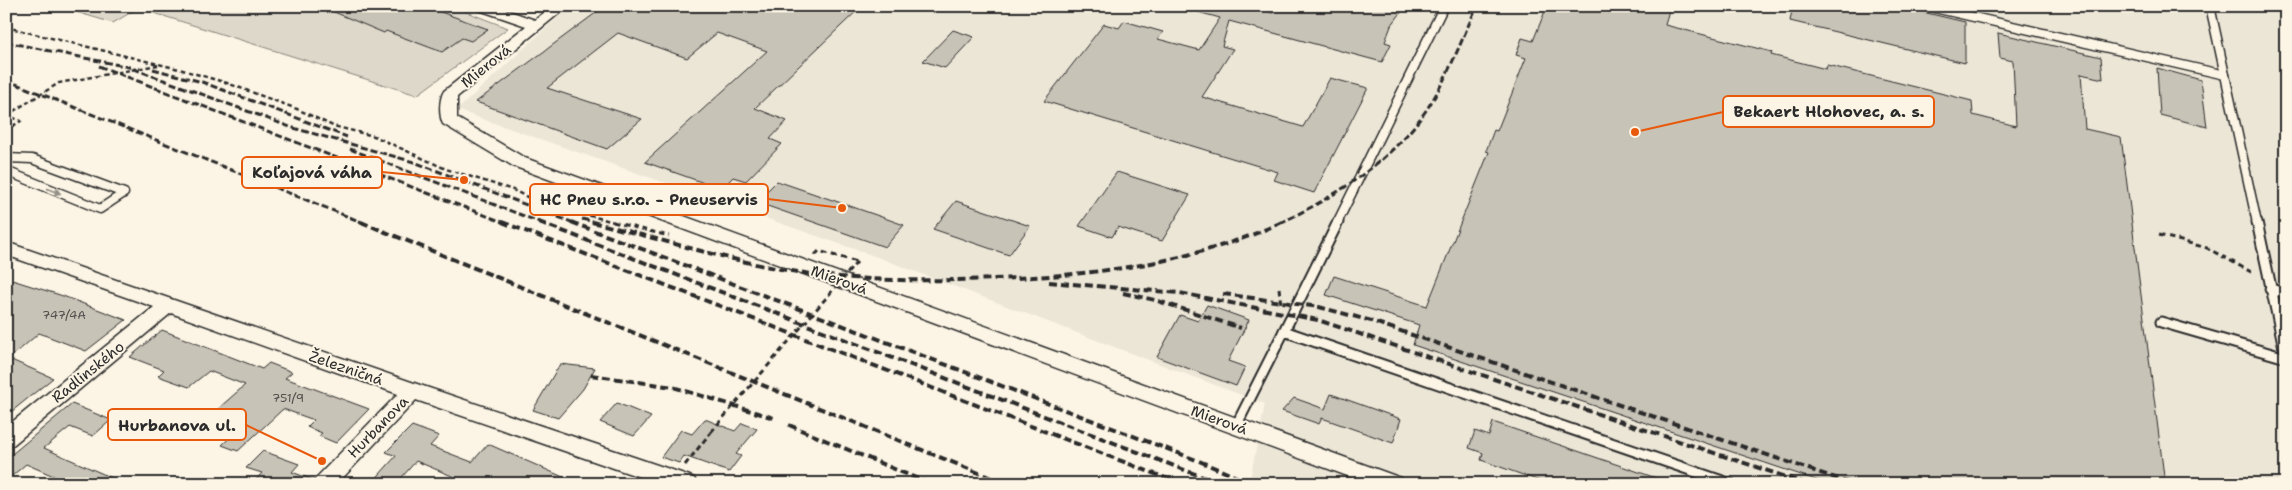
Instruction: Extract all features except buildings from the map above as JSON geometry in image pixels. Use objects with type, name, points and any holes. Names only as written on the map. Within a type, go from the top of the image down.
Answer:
[{"type":"street","points":[[481,6],[536,25]]},
{"type":"street","name":"Mierová","points":[[561,6],[449,95],[449,120],[519,162],[1394,484]]},
{"type":"street","name":"Železničná","points":[[6,248],[413,391],[658,480],[688,484]]},
{"type":"street","name":"Radlinského","points":[[6,439],[169,306]]},
{"type":"street","name":"Hurbanova","points":[[323,484],[413,391]]},
{"type":"lane","points":[[1236,426],[1444,6]]},
{"type":"lane","points":[[1926,6],[2225,75]]},
{"type":"lane","points":[[2161,322],[2286,357],[2210,6]]},
{"type":"lane","points":[[6,158],[32,159],[124,192],[100,209],[6,172]]},
{"type":"lane","points":[[2270,289],[2286,293]]},
{"type":"lane","points":[[1284,331],[1731,484]]},
{"type":"path","points":[[6,27],[228,83],[297,109],[333,126],[374,136],[446,169],[513,190],[537,202],[678,238]]},
{"type":"path","points":[[7,115],[59,83],[161,65]]},
{"type":"path","points":[[6,130],[21,121],[7,115]]},
{"type":"path","points":[[2159,235],[2207,248],[2268,278]]},
{"type":"path","points":[[690,459],[857,262],[820,251]]},
{"type":"shaded area","points":[[56,6],[451,6],[508,28],[417,95],[138,8],[113,23]]},
{"type":"shaded area","points":[[570,6],[2286,6],[2286,484],[1249,484],[1265,404],[877,257],[457,110]]},
{"type":"railway","points":[[1280,223],[1321,202],[1361,176],[1380,161],[1413,128],[1427,109],[1441,84],[1477,6]]},
{"type":"railway","points":[[6,42],[129,67],[290,127],[414,162],[574,223]]},
{"type":"railway","points":[[99,66],[505,223]]},
{"type":"railway","points":[[153,69],[202,82],[347,137]]},
{"type":"railway","points":[[6,80],[364,223]]},
{"type":"railway","points":[[350,149],[542,223]]},
{"type":"railway","points":[[582,219],[597,223]]},
{"type":"railway","points":[[361,222],[1006,484]]},
{"type":"railway","points":[[502,222],[1181,484]]},
{"type":"railway","points":[[539,222],[1221,484]]},
{"type":"railway","points":[[571,222],[1199,461],[1253,484]]},
{"type":"railway","points":[[592,222],[720,256],[798,272],[837,277],[917,280],[1040,277],[1123,268],[1204,251],[1244,238],[1282,222]]},
{"type":"railway","points":[[1049,282],[1180,293],[1318,320],[1807,484]]},
{"type":"railway","points":[[1123,293],[1155,300],[1241,328]]},
{"type":"railway","points":[[1223,294],[1319,307],[1368,320],[1853,484]]},
{"type":"railway","points":[[591,375],[673,387],[774,418]]},
{"type":"railway","points":[[789,425],[930,484]]},
{"type":"place","name":"Bekaert Hlohovec, a. s.","points":[[1635,132]]},
{"type":"place","name":"Koľajová váha","points":[[464,180]]},
{"type":"place","name":"HC Pneu s.r.o. - Pneuservis","points":[[842,208]]},
{"type":"place","name":"Hurbanova ul.","points":[[322,461]]}]
